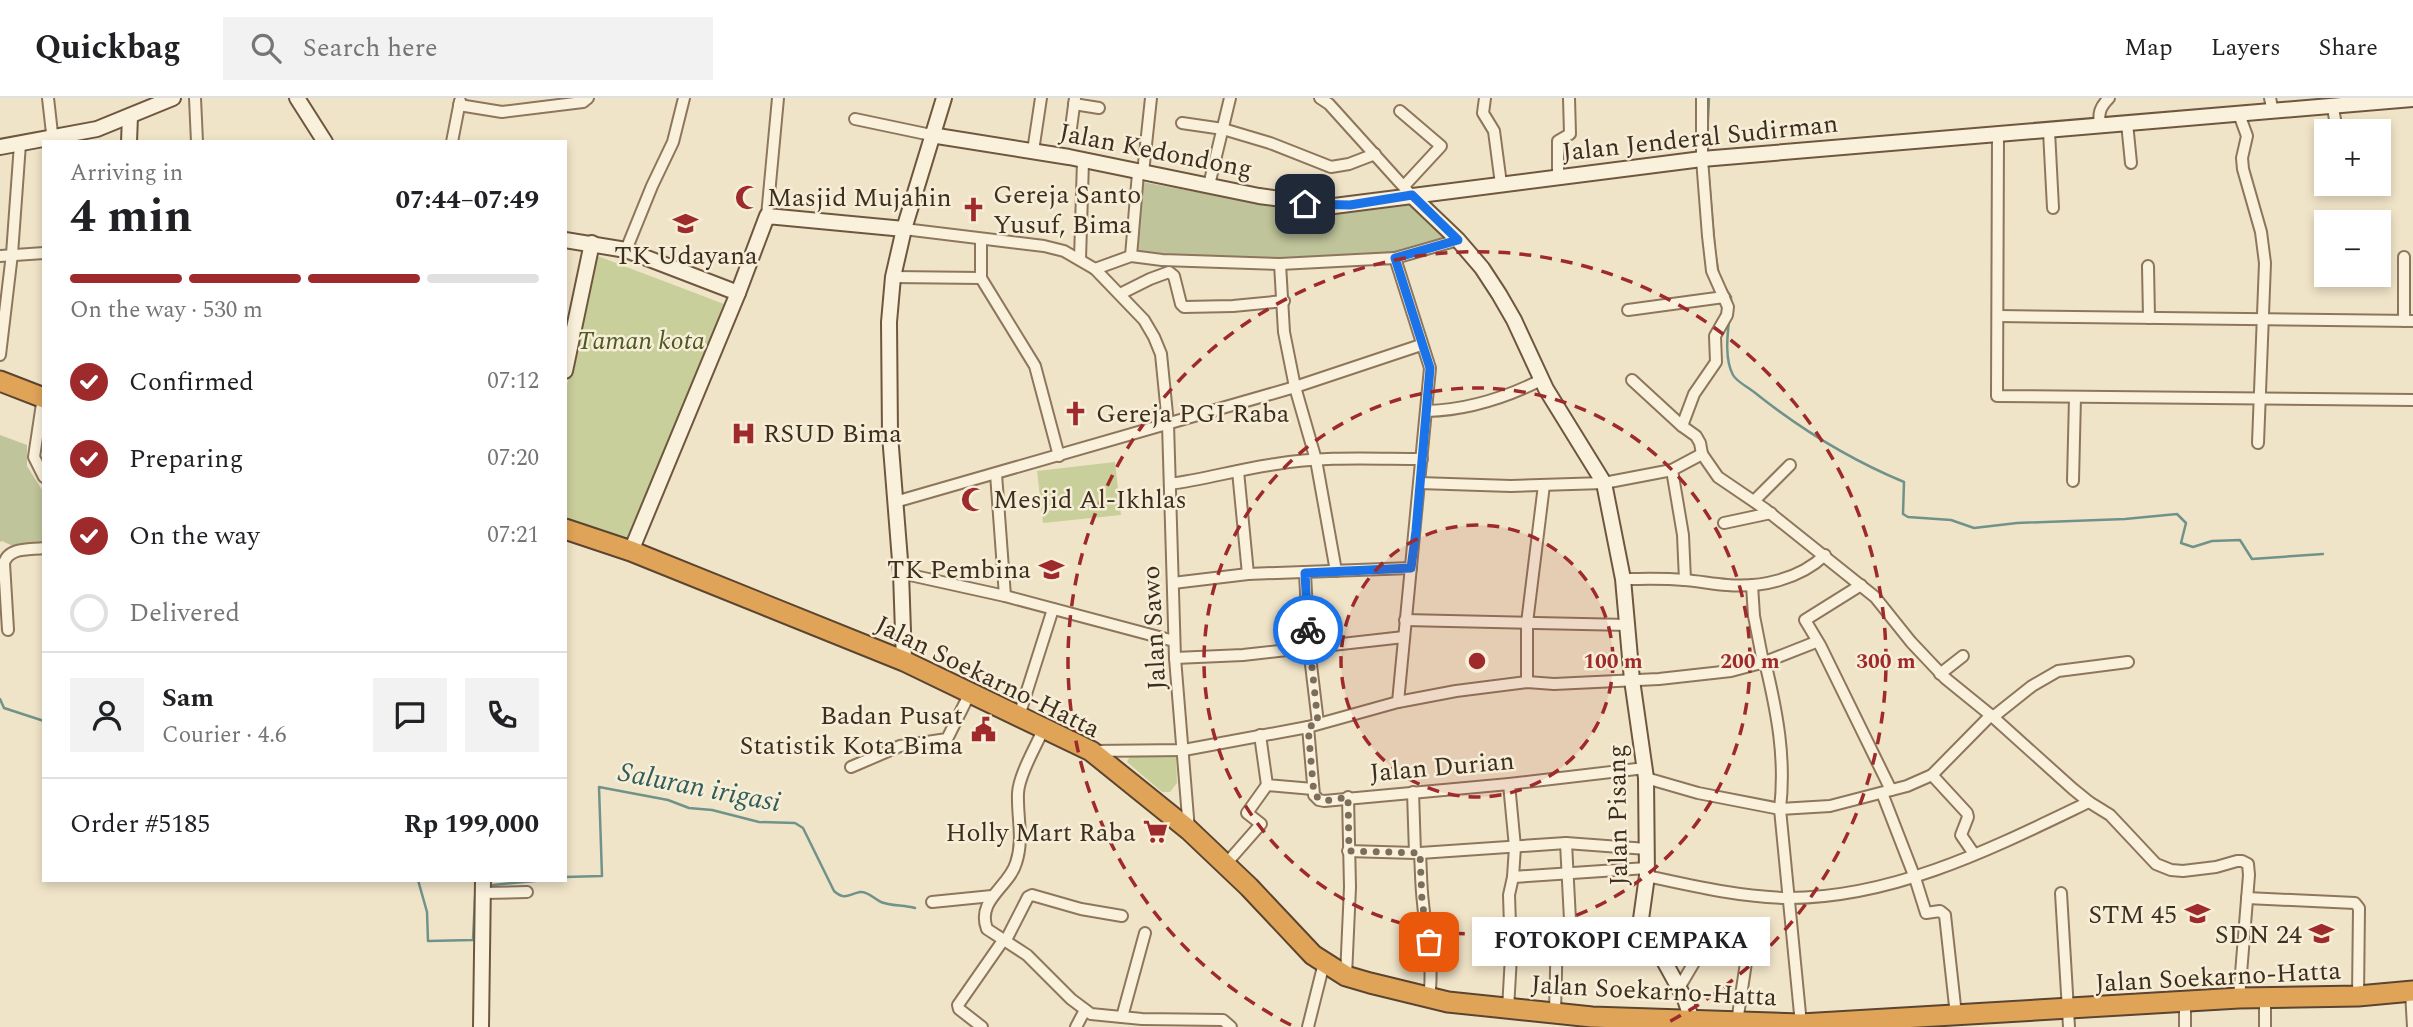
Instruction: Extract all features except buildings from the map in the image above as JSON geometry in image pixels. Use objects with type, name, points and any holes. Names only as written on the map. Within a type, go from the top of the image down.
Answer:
[{"type":"highway","points":[[0,381],[42,397]]},
{"type":"highway","name":"Jalan Soekarno-Hatta","points":[[567,530],[631,551],[904,661],[1091,751],[1189,830],[1266,905],[1295,938],[1324,963],[1346,976],[1448,1002],[1555,1013],[1592,1022],[1692,1021],[1760,1025],[2068,1018],[2185,1001],[2358,996],[2412,991]]},
{"type":"street","points":[[48,98],[53,140],[97,130],[137,108],[173,98]]},
{"type":"street","points":[[195,98],[197,140]]},
{"type":"street","points":[[297,98],[324,140]]},
{"type":"street","points":[[452,140],[459,101],[502,112],[571,104],[583,102],[588,98]]},
{"type":"street","points":[[626,250],[673,142],[684,98]]},
{"type":"street","points":[[904,661],[901,573],[890,435],[889,322],[893,277],[904,229],[944,98]]},
{"type":"street","points":[[1033,151],[1041,98]]},
{"type":"street","points":[[1131,256],[1151,98]]},
{"type":"street","points":[[1209,185],[1230,98]]},
{"type":"street","points":[[1485,98],[1483,113],[1494,131],[1501,184]]},
{"type":"street","points":[[1558,177],[1558,141],[1570,134],[1569,98]]},
{"type":"street","points":[[1682,426],[1694,394],[1716,362],[1715,335],[1727,315],[1728,307],[1712,271],[1702,159],[1702,98]]},
{"type":"street","points":[[2100,126],[2098,114],[2109,98]]},
{"type":"street","points":[[631,551],[767,216],[776,99]]},
{"type":"street","name":"Jalan Jenderal Sudirman","points":[[1408,191],[1501,184],[1702,159],[2239,114],[2272,105],[2333,107],[2410,99]]},
{"type":"street","points":[[1327,100],[1408,191],[1482,268],[1514,320],[1541,380],[1604,483]]},
{"type":"street","points":[[1071,128],[1074,101],[1099,108]]},
{"type":"street","points":[[2333,107],[2335,119]]},
{"type":"street","points":[[130,140],[137,108]]},
{"type":"street","points":[[1401,111],[1441,146],[1408,191]]},
{"type":"street","points":[[2239,114],[2247,136],[2242,158],[2243,169],[2263,243],[2264,320],[2258,443]]},
{"type":"street","points":[[855,119],[931,135]]},
{"type":"street","points":[[1182,123],[1223,128],[1331,167],[1349,164],[1376,154]]},
{"type":"street","points":[[2127,124],[2131,163]]},
{"type":"street","points":[[2049,131],[2053,208]]},
{"type":"street","name":"Jalan Kedondong","points":[[931,135],[1033,151],[1259,196],[1322,205],[1350,205],[1408,191]]},
{"type":"street","points":[[1998,136],[1997,396],[2413,400]]},
{"type":"street","points":[[0,147],[42,141]]},
{"type":"street","points":[[0,355],[12,254],[20,144]]},
{"type":"street","points":[[1080,259],[1083,161]]},
{"type":"street","points":[[767,216],[904,229]]},
{"type":"street","name":"Jalan Sawo","points":[[904,229],[1044,246],[1064,251],[1095,269],[1144,320],[1154,337],[1161,354],[1168,424],[1174,641],[1189,830]]},
{"type":"street","points":[[981,239],[981,278],[1035,366],[1059,456]]},
{"type":"street","points":[[567,240],[626,250],[738,293]]},
{"type":"street","points":[[1095,269],[1131,256],[1162,260],[1280,264],[1395,258],[1458,240]]},
{"type":"street","points":[[567,362],[592,243]]},
{"type":"street","points":[[0,256],[42,253]]},
{"type":"street","points":[[1998,316],[2409,321],[2404,257]]},
{"type":"street","points":[[1395,258],[1430,368],[1398,702]]},
{"type":"street","points":[[1280,264],[1284,332],[1295,387],[1316,460],[1336,571]]},
{"type":"street","points":[[2148,266],[2149,318]]},
{"type":"street","points":[[1120,294],[1169,271],[1174,276],[1184,307],[1283,301]]},
{"type":"street","points":[[893,277],[981,278]]},
{"type":"street","points":[[1628,310],[1724,298]]},
{"type":"street","points":[[895,502],[1295,387],[1421,345]]},
{"type":"street","points":[[1427,411],[1444,411],[1480,404],[1541,380]]},
{"type":"street","points":[[1632,380],[1696,436],[1702,454],[1718,477],[1771,513],[1861,585],[1891,615],[1940,674],[2089,802],[2110,815],[2156,864],[2171,870],[2199,870],[2237,861],[2245,862],[2250,869],[2239,998]]},
{"type":"street","points":[[2073,481],[2075,397]]},
{"type":"street","points":[[42,410],[34,457],[42,473]]},
{"type":"street","points":[[1419,482],[1544,485],[1604,483],[1672,470],[1702,454]]},
{"type":"street","points":[[1170,484],[1203,480],[1278,463],[1422,459]]},
{"type":"street","points":[[1754,501],[1790,465]]},
{"type":"street","points":[[1672,470],[1683,535],[1685,580]]},
{"type":"street","points":[[1238,471],[1248,575]]},
{"type":"street","points":[[996,474],[1005,597]]},
{"type":"street","name":"Jalan Pisang","points":[[1604,483],[1623,579],[1632,680],[1645,773],[1647,872],[1641,919],[1685,999],[1692,1021]]},
{"type":"street","points":[[1527,682],[1527,623],[1544,485]]},
{"type":"street","points":[[1724,523],[1771,513]]},
{"type":"street","points":[[8,630],[4,563],[6,557],[12,552],[42,548]]},
{"type":"street","points":[[1623,579],[1685,580],[1728,586],[1752,585],[1801,572],[1825,555]]},
{"type":"street","points":[[1173,583],[1248,575],[1411,568]]},
{"type":"street","points":[[901,573],[1174,641]]},
{"type":"street","points":[[1267,785],[1313,789],[1313,725],[1305,573]]},
{"type":"street","points":[[1752,585],[1754,616],[1781,733],[1783,782],[1780,809],[1788,898],[1813,1024]]},
{"type":"street","points":[[1861,585],[1805,620],[1875,754],[1926,913],[1943,911],[1947,921],[1944,1019]]},
{"type":"street","points":[[1019,716],[1054,609]]},
{"type":"street","points":[[1405,620],[1629,625]]},
{"type":"street","points":[[1175,658],[1309,648],[1404,637]]},
{"type":"street","points":[[1091,751],[1184,750],[1313,725],[1398,702],[1527,682],[1554,684],[1699,676],[1764,662],[1816,642]]},
{"type":"street","points":[[1940,674],[1963,656]]},
{"type":"street","points":[[1645,773],[1698,793],[1780,809],[1830,806],[1907,786],[1932,775],[1992,716],[2032,686],[2058,671],[2128,662]]},
{"type":"street","points":[[851,766],[900,746],[947,739],[970,693]]},
{"type":"street","points":[[1044,728],[1018,791],[1021,839],[1016,866],[987,904],[985,924],[988,931],[1005,940],[1047,972],[1085,1010],[1100,1016],[1223,1020],[1231,1027]]},
{"type":"street","points":[[1225,865],[1261,824],[1247,813],[1267,785],[1260,736]]},
{"type":"street","name":"Jalan Durian","points":[[1313,789],[1320,800],[1645,773]]},
{"type":"street","points":[[1932,775],[1966,813],[1968,817],[1961,835],[1974,854]]},
{"type":"street","points":[[1508,1009],[1511,956],[1509,895],[1515,847],[1509,783]]},
{"type":"street","points":[[1413,792],[1422,902],[1432,977],[1429,997]]},
{"type":"street","points":[[1346,976],[1350,887],[1348,797]]},
{"type":"street","points":[[1513,877],[1647,872],[1734,894],[1788,898],[1857,892],[1915,878],[2089,802]]},
{"type":"street","points":[[1349,851],[1417,853],[1566,843],[1647,849]]},
{"type":"street","points":[[1555,1013],[1558,930],[1570,920],[1566,843]]},
{"type":"street","points":[[481,1027],[483,887],[527,891]]},
{"type":"street","points":[[2061,893],[2068,1018]]},
{"type":"street","points":[[981,1027],[959,1009],[958,1005],[1005,940],[1031,895],[1081,909],[1122,916]]},
{"type":"street","points":[[932,902],[992,896]]},
{"type":"street","points":[[2247,898],[2356,903],[2359,908],[2358,996]]},
{"type":"street","points":[[1122,1017],[1145,933]]},
{"type":"street","points":[[1679,988],[1705,944]]},
{"type":"street","points":[[1737,1023],[1746,956]]},
{"type":"street","points":[[1308,1027],[1324,963]]},
{"type":"street","points":[[2412,991],[2413,1027]]},
{"type":"street","points":[[2264,1027],[2265,998]]},
{"type":"street","points":[[2185,1001],[2185,1027]]},
{"type":"street","points":[[1076,1027],[1085,1010]]},
{"type":"green space","points":[[1142,182],[1311,213],[1409,205],[1448,238],[1389,256],[1273,261],[1134,254]]},
{"type":"green space","name":"Taman kota","points":[[595,255],[724,304],[630,539],[567,523],[567,385]]},
{"type":"green space","points":[[0,435],[27,445],[27,466],[42,490],[42,543],[13,546],[0,542]]},
{"type":"green space","points":[[1115,462],[1121,515],[1043,523],[1037,471]]},
{"type":"green space","points":[[1131,754],[1176,756],[1177,783],[1170,792],[1162,792],[1127,762]]},
{"type":"waterway","points":[[1707,140],[1709,98]]},
{"type":"waterway","points":[[1708,168],[1715,252]]},
{"type":"waterway","points":[[1716,258],[1719,276]]},
{"type":"waterway","points":[[1725,288],[1731,301]]},
{"type":"waterway","points":[[1729,321],[1728,356],[1735,378],[1826,442],[1904,482],[1903,514],[1908,517],[1951,520],[1974,528],[2177,514],[2186,523],[2181,543],[2193,547],[2212,541],[2240,540],[2252,559],[2323,554]]},
{"type":"waterway","name":"Saluran irigasi","points":[[0,699],[4,708],[42,720]]},
{"type":"waterway","name":"Saluran irigasi","points":[[567,877],[602,876],[599,787],[759,822],[795,823],[803,828],[834,891],[838,894],[844,896],[863,892],[878,901],[915,908]]},
{"type":"waterway","name":"Saluran irigasi","points":[[419,882],[427,912],[428,941],[473,940],[475,897],[478,897]]},
{"type":"waterway","name":"Saluran irigasi","points":[[492,889],[493,885],[524,882]]},
{"type":"way so far","points":[[1308,630],[1318,723],[1308,727],[1314,795],[1324,801],[1348,797],[1349,851],[1420,853],[1422,902],[1429,942]]},
{"type":"place","name":"Masjid Mujahin","points":[[747,197]]},
{"type":"place","name":"Gereja Santo Yusuf, Bima","points":[[973,209]]},
{"type":"place","name":"TK Udayana","points":[[686,223]]},
{"type":"place","name":"Gereja PGI Raba","points":[[1076,413]]},
{"type":"place","name":"RSUD Bima","points":[[743,433]]},
{"type":"place","name":"Mesjid Al-Ikhlas","points":[[973,499]]},
{"type":"place","name":"TK Pembina","points":[[1051,569]]},
{"type":"place","name":"Badan Pusat Statistik Kota Bima","points":[[983,730]]},
{"type":"place","name":"Holly Mart Raba","points":[[1156,832]]},
{"type":"place","name":"STM 45","points":[[2197,914]]},
{"type":"place","name":"SDN 24","points":[[2322,934]]},
{"type":"place","name":"FOTOKOPI CEMPAKA","points":[[1429,942]]},
{"type":"route","points":[[1305,204],[1350,205],[1412,195],[1458,240],[1395,258],[1430,368],[1411,568],[1305,573],[1308,630]]}]
